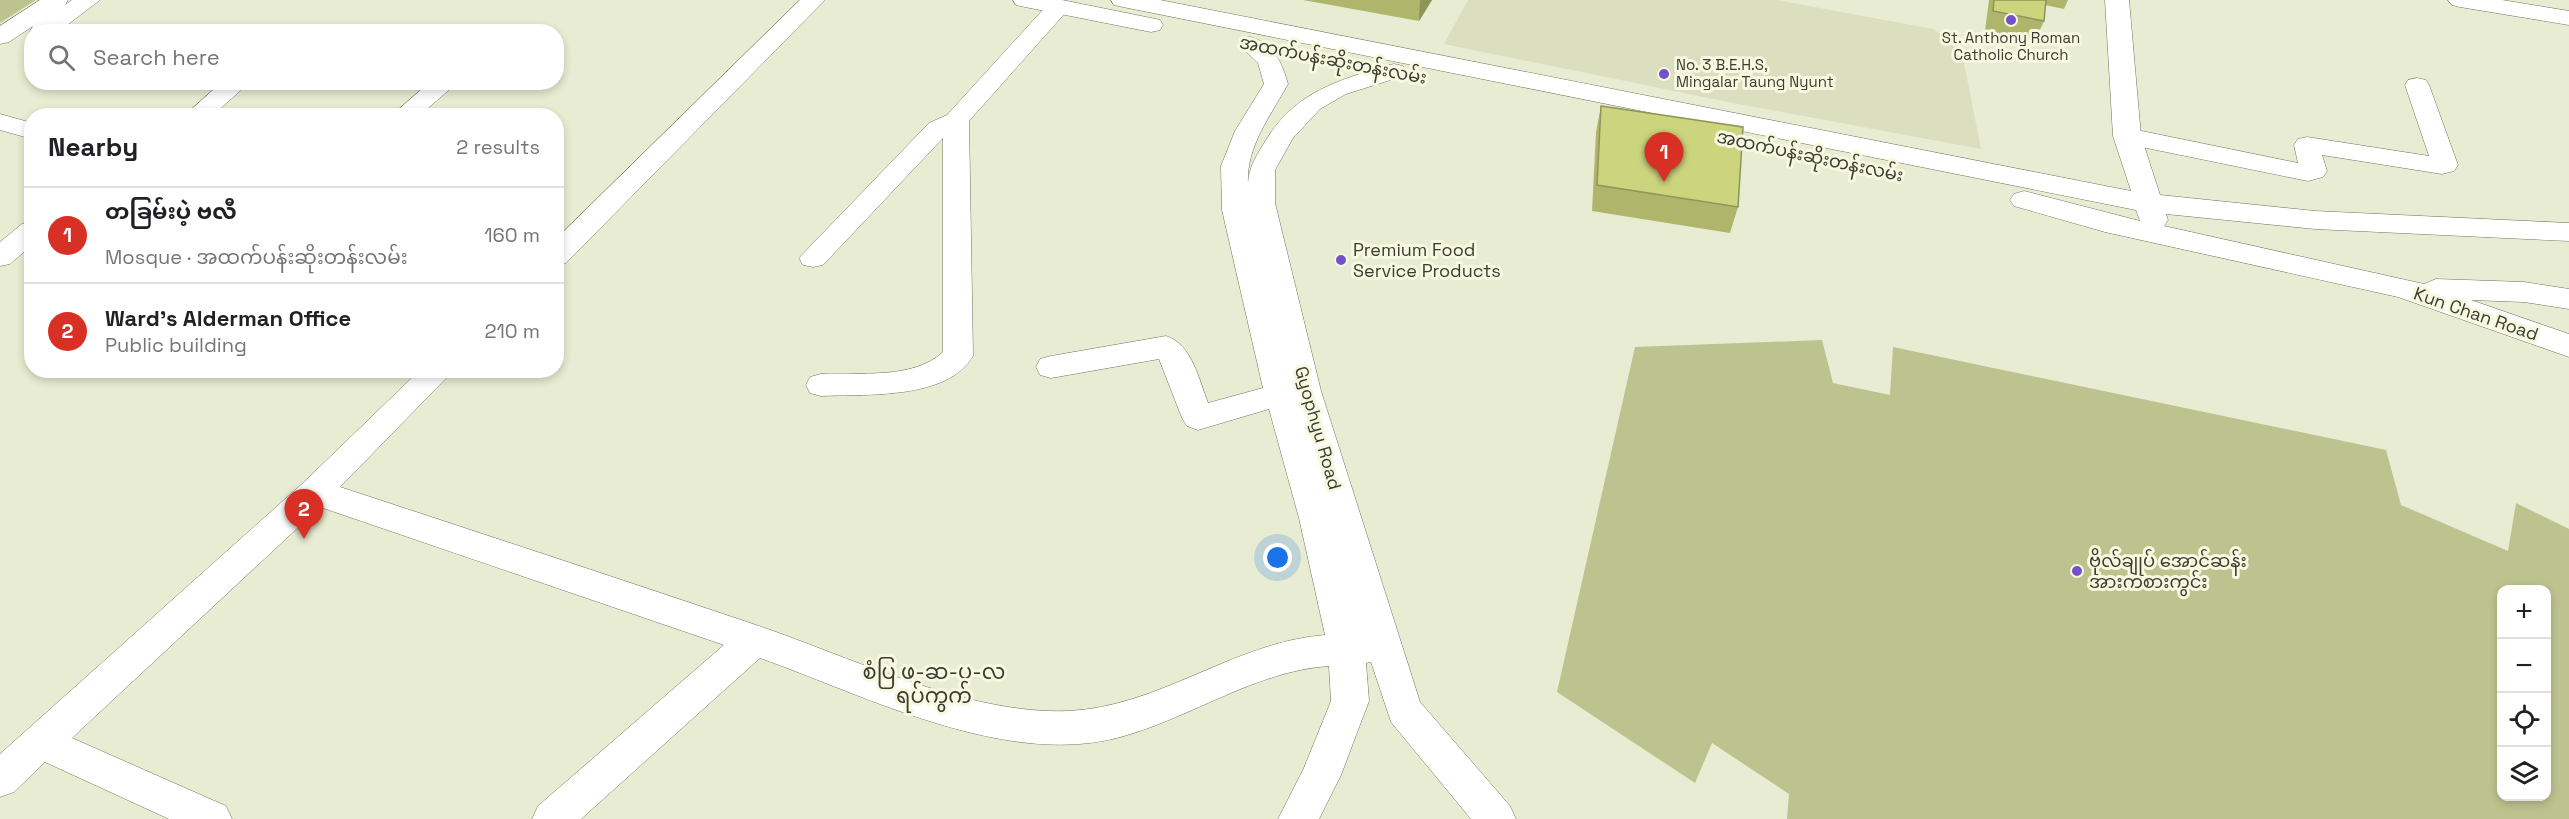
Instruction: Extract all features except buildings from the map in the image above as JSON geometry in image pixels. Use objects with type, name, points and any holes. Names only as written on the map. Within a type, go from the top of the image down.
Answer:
[{"type":"main road","points":[[0,37],[56,0]]},
{"type":"main road","points":[[52,24],[88,0]]},
{"type":"main road","name":"အထက်ပန်းဆိုးတန်းလမ်း","points":[[1025,0],[1394,71],[2020,199],[2105,223],[2154,219],[2259,228],[2322,220],[2569,232]]},
{"type":"main road","name":"အထက်ပန်းဆိုးတန်းလမ်း","points":[[1123,0],[2067,189],[2154,219]]},
{"type":"main road","points":[[2118,0],[2128,143],[2154,219],[2404,288]]},
{"type":"main road","points":[[0,58],[24,42]]},
{"type":"main road","points":[[2067,189],[2100,180],[2128,143]]},
{"type":"main road","name":"Kun Chan Road","points":[[2404,288],[2524,292],[2569,300]]},
{"type":"main road","name":"Kun Chan Road","points":[[2404,288],[2569,346]]},
{"type":"main road","points":[[2524,292],[2569,332]]},
{"type":"street","points":[[564,248],[813,0]]},
{"type":"street","points":[[2460,0],[2566,24]]},
{"type":"street","points":[[813,258],[938,128],[956,120],[1058,7]]},
{"type":"street","name":"Gyophyu Road","points":[[1250,44],[1269,60],[1276,84],[1248,131],[1234,166],[1236,210],[1280,394],[1316,518],[1365,648],[1404,710],[1496,819]]},
{"type":"street","name":"Gyophyu Road","points":[[1298,819],[1320,775],[1350,701],[1365,648],[1261,203],[1262,170],[1281,134],[1311,104],[1337,89],[1394,71]]},
{"type":"street","points":[[2128,143],[2308,173],[2314,171],[2307,145],[2442,166],[2445,165],[2417,85]]},
{"type":"street","points":[[206,108],[228,90]]},
{"type":"street","points":[[413,108],[436,90]]},
{"type":"street","points":[[821,385],[906,381],[944,369],[958,356],[956,120]]},
{"type":"street","points":[[0,122],[24,129]]},
{"type":"street","points":[[0,256],[24,236]]},
{"type":"street","points":[[1051,367],[1166,347],[1175,358],[1198,418],[1280,394]]},
{"type":"street","points":[[0,779],[315,492],[431,378]]},
{"type":"street","points":[[315,492],[755,640],[861,680],[989,719],[1065,728],[1124,721],[1280,658],[1314,649],[1365,648]]},
{"type":"street","points":[[552,819],[755,640]]},
{"type":"street","points":[[41,742],[212,819]]},
{"type":"shaded area","points":[[1468,0],[1777,0],[1933,29],[1961,48],[1981,149],[1733,103],[1444,44]]},
{"type":"green space","points":[[0,0],[36,0],[0,23]]},
{"type":"green space","name":"ဗိုလ်ချုပ် အောင်ဆန်း အားကစားကွင်း","points":[[1822,340],[1833,383],[1890,395],[1893,347],[2386,450],[2401,505],[2508,551],[2516,503],[2569,529],[2569,819],[1787,819],[1789,794],[1712,743],[1695,783],[1557,692],[1635,347]]},
{"type":"place","name":"St. Anthony Roman Catholic Church","points":[[2011,20]]},
{"type":"place","name":"No. 3 B.E.H.S, Mingalar Taung Nyunt","points":[[1664,74]]},
{"type":"place","name":"တခြမ်းပဲ့ ဗလီ","points":[[1664,182]]},
{"type":"place","name":"Premium Food Service Products","points":[[1341,260]]},
{"type":"place","name":"Ward’s Alderman Office","points":[[304,539]]},
{"type":"place","name":"ဗိုလ်ချုပ် အောင်ဆန်း အားကစားကွင်း","points":[[2077,571]]},
{"type":"district","name":"စံပြ ဖ-ဆ-ပ-လ ရပ်ကွက်","points":[[934,684]]}]
